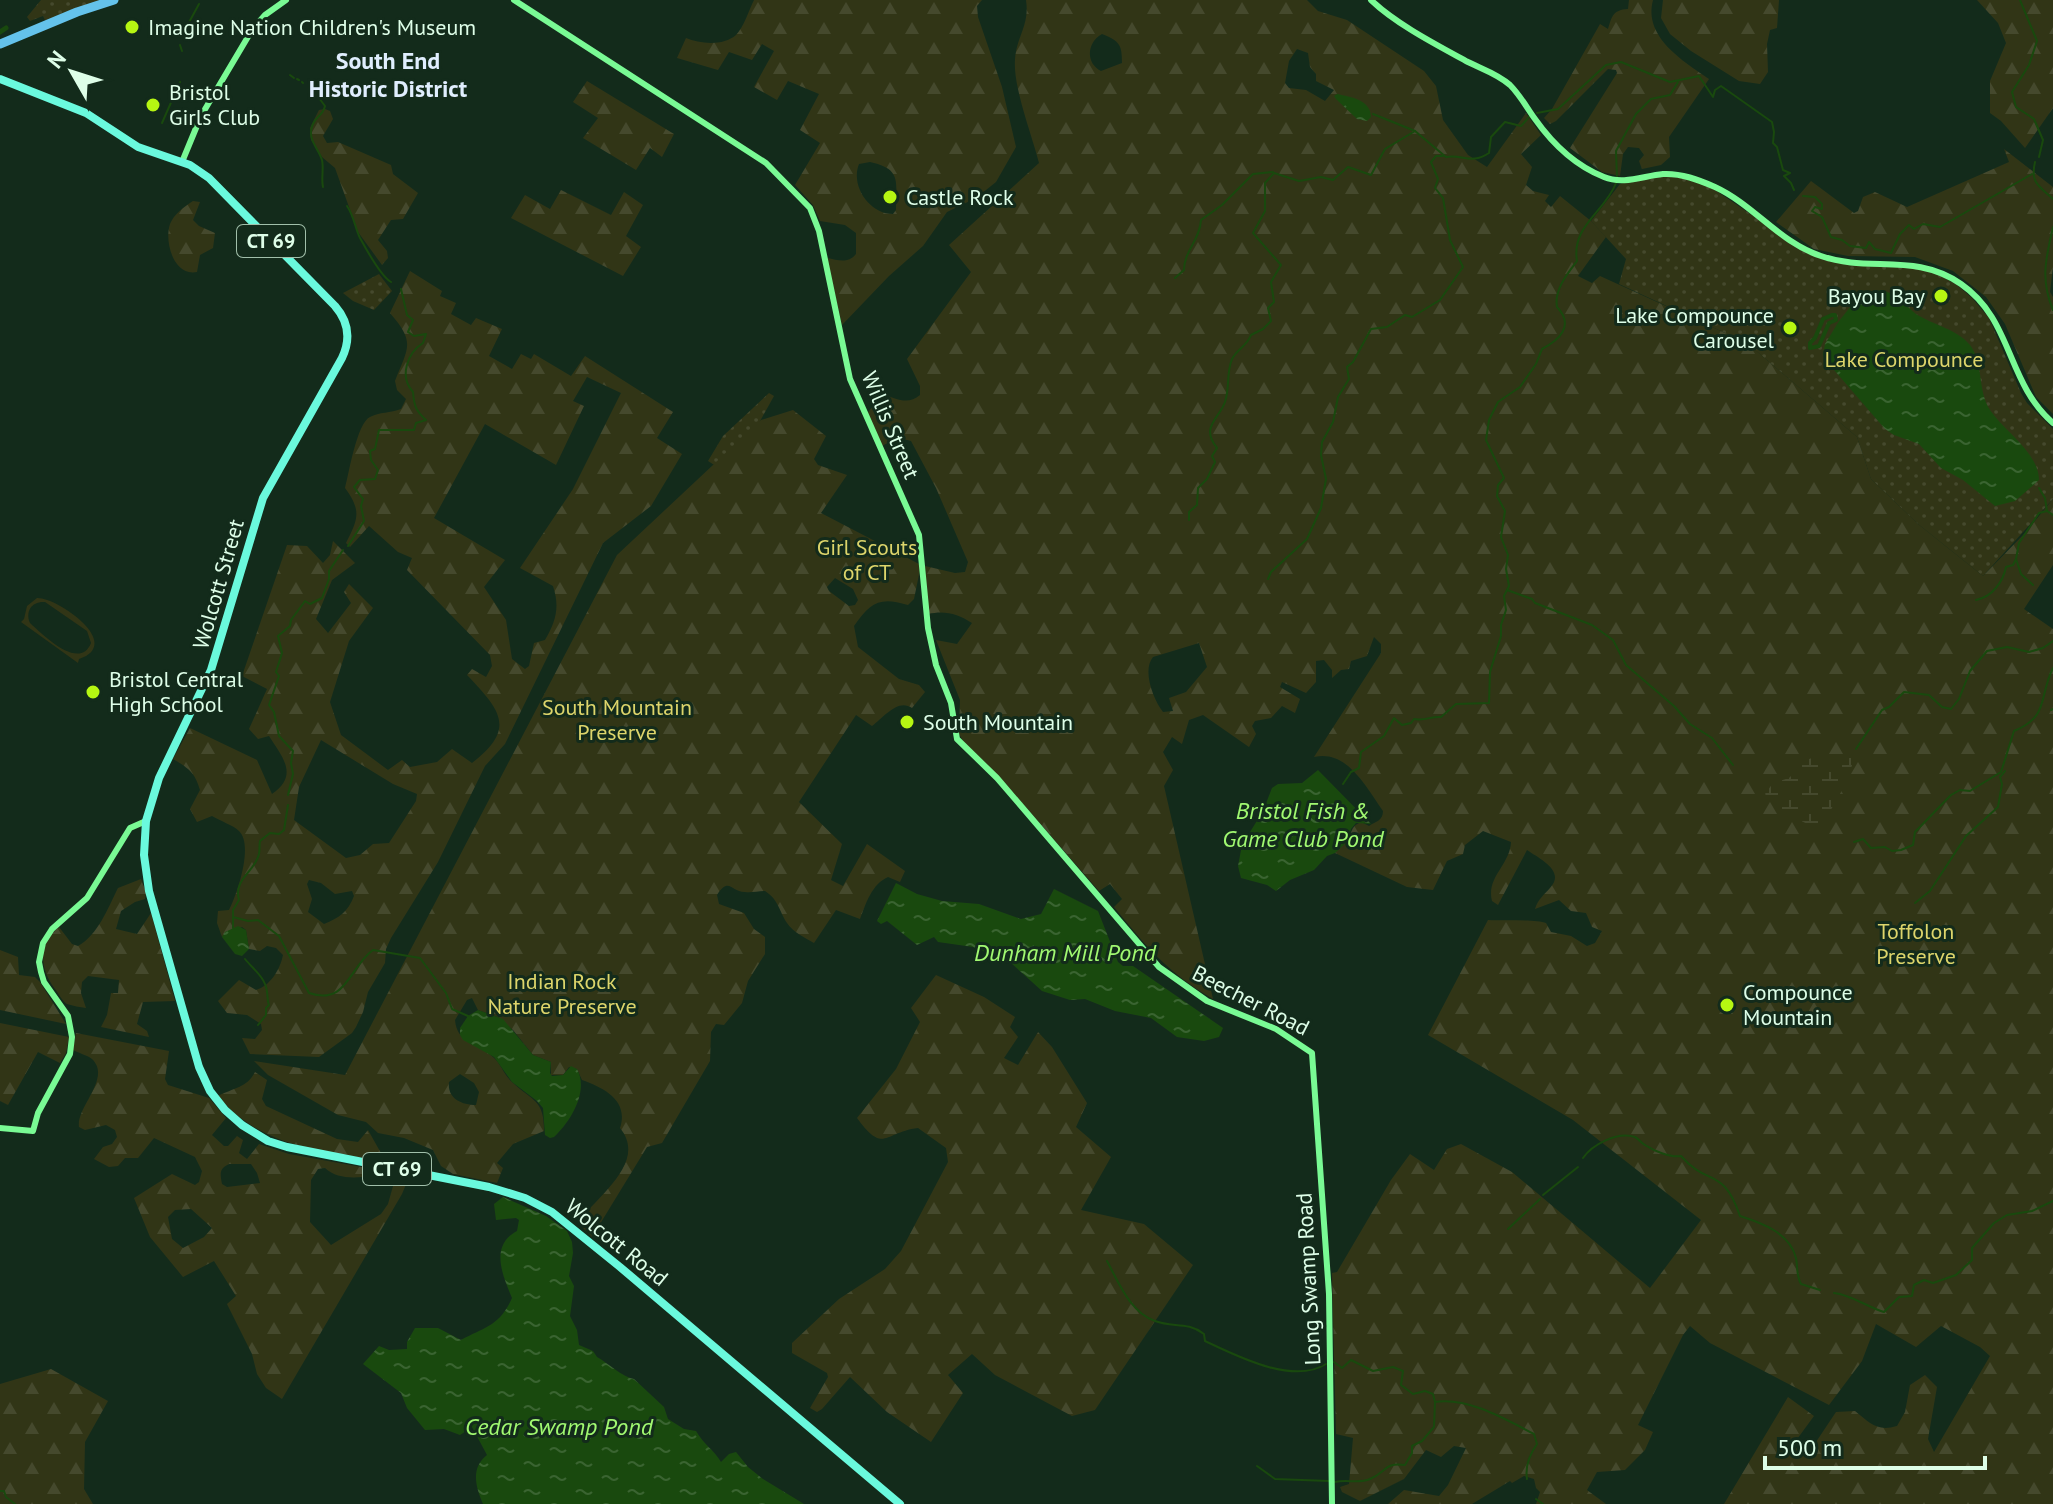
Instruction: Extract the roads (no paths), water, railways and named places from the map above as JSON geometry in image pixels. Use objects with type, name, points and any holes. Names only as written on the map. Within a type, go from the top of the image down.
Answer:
[{"type":"highway","points":[[0,44],[114,0]]},
{"type":"main road","points":[[182,162],[201,116],[252,30],[265,15],[286,0]]},
{"type":"main road","name":"Willis Street","points":[[514,0],[766,163],[810,208],[817,222],[852,384],[919,535],[928,628],[936,665],[951,703],[957,739],[997,778],[1108,909]]},
{"type":"main road","points":[[1371,0],[1391,16],[1503,80],[1516,91],[1552,140],[1592,171],[1618,181],[1667,174],[1697,180],[1730,195],[1792,241],[1828,258],[1848,262],[1910,264],[1932,269],[1960,283],[1992,315],[2027,394],[2053,423]]},
{"type":"main road","name":"CT 69","points":[[0,79],[86,113],[138,147],[182,162]]},
{"type":"main road","name":"Wolcott Street","points":[[0,1128],[33,1131],[38,1113],[70,1054],[72,1037],[68,1016],[44,982],[41,972],[39,962],[43,943],[52,929],[87,898],[130,828],[146,821],[159,778],[211,670],[263,498],[341,360],[348,336],[340,311],[228,194],[204,174],[182,162]]},
{"type":"main road","name":"Wolcott Road","points":[[146,821],[144,855],[147,880],[195,1055],[210,1091],[234,1119],[257,1135],[287,1147],[489,1187],[525,1198],[552,1212],[900,1504]]},
{"type":"main road","name":"Beecher Road","points":[[1108,909],[1150,957],[1188,989],[1220,1008],[1276,1029],[1312,1053]]},
{"type":"main road","name":"Long Swamp Road","points":[[1312,1053],[1329,1294],[1332,1504]]},
{"type":"water","points":[[1337,94],[1364,103],[1371,117],[1367,121],[1357,119],[1336,99],[1334,96]]},
{"type":"water","name":"Lake Compounce","points":[[1880,290],[1895,296],[1916,314],[1958,335],[1970,345],[1990,410],[2027,452],[2037,470],[2039,480],[2015,501],[1995,506],[1963,480],[1941,468],[1919,444],[1885,429],[1828,363],[1823,355],[1825,344],[1839,321],[1851,306]]},
{"type":"water","name":"Bristol Fish & Game Club Pond","points":[[1318,770],[1371,824],[1356,823],[1347,842],[1335,853],[1327,856],[1314,870],[1290,880],[1276,891],[1267,885],[1241,878],[1238,866],[1242,845],[1263,811],[1272,788],[1278,784],[1302,783]]},
{"type":"water","name":"Dunham Mill Pond","points":[[896,883],[917,894],[942,901],[979,904],[1021,919],[1041,914],[1054,889],[1098,911],[1118,962],[1123,966],[1133,966],[1223,1028],[1219,1037],[1204,1041],[1177,1037],[1151,1018],[1115,1011],[1085,999],[1070,1000],[1042,991],[1010,962],[973,947],[938,942],[934,937],[917,945],[887,921],[881,924],[877,921]]},
{"type":"water","points":[[238,926],[246,930],[249,949],[242,956],[235,954],[222,937],[225,932]]},
{"type":"water","points":[[478,1010],[503,1019],[533,1055],[551,1062],[552,1076],[563,1075],[571,1066],[577,1069],[581,1087],[576,1105],[554,1137],[545,1135],[543,1108],[537,1101],[512,1082],[494,1057],[463,1040],[460,1035],[460,1028],[468,1016]]},
{"type":"water","name":"Cedar Swamp Pond","points":[[503,1197],[546,1216],[567,1231],[573,1253],[569,1276],[574,1286],[570,1316],[577,1330],[579,1345],[634,1379],[664,1407],[668,1419],[684,1429],[696,1431],[721,1462],[736,1452],[763,1479],[804,1504],[483,1504],[476,1472],[487,1455],[472,1427],[460,1435],[444,1429],[425,1430],[407,1408],[401,1393],[363,1364],[379,1346],[389,1350],[407,1349],[407,1342],[415,1328],[438,1328],[461,1340],[502,1315],[512,1298],[502,1271],[501,1253],[508,1237],[517,1231],[519,1220],[496,1220],[494,1204]]},
{"type":"waterway","points":[[2020,0],[2037,41],[2029,65],[2012,92],[2016,107],[2034,119],[2043,140],[2039,157]]},
{"type":"waterway","points":[[181,37],[199,4]]},
{"type":"waterway","points":[[0,32],[6,28]]},
{"type":"waterway","points":[[180,45],[182,51]]},
{"type":"waterway","points":[[1537,113],[1558,109],[1606,65],[1621,62],[1670,82],[1699,76],[1713,97],[1715,90],[1721,86],[1772,122],[1773,143],[1783,170],[1790,173],[1784,176],[1794,190]]},
{"type":"waterway","points":[[290,75],[294,78]]},
{"type":"waterway","points":[[162,123],[180,82]]},
{"type":"waterway","points":[[1617,178],[1616,151],[1636,114],[1651,99],[1670,95],[1678,82]]},
{"type":"waterway","points":[[316,94],[325,106],[314,122],[311,133],[322,160],[323,187]]},
{"type":"waterway","points":[[1373,114],[1415,131]]},
{"type":"waterway","points":[[1189,520],[1189,512],[1197,505],[1198,488],[1207,479],[1215,462],[1212,456],[1217,448],[1210,429],[1225,402],[1232,359],[1251,335],[1271,321],[1268,308],[1274,302],[1271,282],[1281,265],[1253,233],[1265,211],[1265,183],[1274,173],[1299,181],[1321,177],[1333,180],[1348,167],[1371,175],[1385,149],[1415,131],[1446,157],[1477,158],[1489,153],[1491,137],[1505,122],[1521,126],[1530,116]]},
{"type":"waterway","points":[[1268,579],[1271,572],[1307,539],[1321,508],[1326,479],[1322,442],[1333,422],[1338,397],[1349,379],[1347,367],[1353,362],[1371,329],[1387,327],[1405,315],[1412,317],[1440,300],[1463,267],[1450,240],[1443,198],[1435,188],[1438,179],[1431,162],[1436,156],[1443,156]]},
{"type":"waterway","points":[[2035,162],[2035,180],[2053,199]]},
{"type":"waterway","points":[[1175,278],[1184,270],[1201,220],[1222,205],[1253,174],[1273,172]]},
{"type":"waterway","points":[[1803,196],[1815,197],[1822,204],[1822,209],[1815,207],[1812,211],[1822,217],[1831,237],[1850,246],[1866,248],[1869,242],[1875,249],[1891,253],[1900,234],[1909,225],[1914,229],[1923,224],[1940,227],[2032,174]]},
{"type":"waterway","points":[[1343,784],[1351,772],[1359,768],[1361,752],[1384,736],[1394,718],[1402,725],[1414,719],[1441,717],[1456,704],[1489,703],[1490,672],[1501,636],[1506,610],[1504,596],[1509,586],[1506,569],[1508,555],[1501,537],[1505,511],[1497,496],[1498,485],[1504,478],[1486,440],[1489,420],[1498,402],[1520,387],[1542,349],[1563,332],[1565,320],[1557,307],[1559,288],[1577,261],[1579,238],[1616,183]]},
{"type":"waterway","points":[[347,206],[366,249],[391,282]]},
{"type":"waterway","points":[[2053,227],[2045,278],[2053,310]]},
{"type":"waterway","points":[[348,546],[364,521],[363,499],[354,487],[360,480],[375,479],[378,470],[371,460],[370,451],[375,449],[379,430],[414,430],[416,423],[426,420],[416,408],[406,379],[409,359],[423,343],[426,334],[414,336],[408,332],[413,320],[407,315],[401,289]]},
{"type":"waterway","points":[[1832,315],[1836,320],[1829,323],[1819,346],[1810,348],[1823,319],[1832,315]]},
{"type":"waterway","points":[[2039,488],[2047,511]]},
{"type":"waterway","points":[[2033,585],[2021,574],[2016,559],[2019,543],[2039,513],[2047,511],[2053,515]]},
{"type":"waterway","points":[[288,795],[293,774],[293,751],[279,736],[274,712],[269,705],[279,676],[276,672],[282,653],[278,636],[290,626],[305,601],[310,604],[322,598],[329,571],[343,550]]},
{"type":"waterway","points":[[1976,600],[1996,588],[2006,567],[2013,565],[2016,559]]},
{"type":"waterway","points":[[1507,590],[1592,625],[1613,640],[1626,665],[1690,724],[1712,738],[1733,765]]},
{"type":"waterway","points":[[1856,749],[1882,710],[1904,692],[1929,695],[1942,707],[1951,709],[1959,699],[1970,671],[1987,651],[2007,647],[2029,652],[2053,641]]},
{"type":"waterway","points":[[1854,842],[1863,839],[1871,848],[1885,847],[1892,851],[1913,845],[1915,832],[1951,795],[1960,790],[1970,791],[2001,772],[2014,731],[2038,712],[2053,668]]},
{"type":"waterway","points":[[1915,903],[1930,891],[1966,836],[1998,807],[2002,784],[2000,777],[2005,771]]},
{"type":"waterway","points":[[233,928],[233,910],[239,900],[239,886],[257,860],[260,841],[270,833],[279,834],[284,830],[288,805]]},
{"type":"waterway","points":[[233,917],[258,920],[279,936],[309,993],[322,996],[340,990],[373,950],[420,958],[446,993],[452,1009],[468,1016]]},
{"type":"waterway","points":[[245,959],[266,987],[269,1005],[258,1025]]},
{"type":"waterway","points":[[1583,1158],[1592,1148],[1621,1136],[1635,1137],[1658,1152],[1681,1156],[1721,1183],[1734,1200],[1740,1216],[1766,1226],[1788,1242],[1796,1258],[1801,1284],[1820,1290]]},
{"type":"waterway","points":[[1543,1195],[1578,1167]]},
{"type":"waterway","points":[[1508,1229],[1540,1199]]},
{"type":"waterway","points":[[1834,1293],[1884,1312],[1899,1297],[1912,1296],[1914,1285],[1924,1280],[1933,1283],[1956,1275],[1972,1260],[1972,1248],[1994,1223],[2007,1215],[2032,1211],[2053,1201]]},
{"type":"waterway","points":[[1107,1261],[1132,1304],[1146,1317],[1192,1327],[1204,1334],[1205,1341],[1265,1366],[1298,1371],[1313,1370],[1326,1364]]},
{"type":"waterway","points":[[1334,1362],[1342,1368],[1351,1360],[1373,1371],[1393,1367],[1403,1371],[1401,1385],[1413,1394],[1425,1391],[1433,1394],[1435,1402],[1473,1406],[1534,1434],[1537,1444],[1529,1461],[1527,1479]]},
{"type":"waterway","points":[[1335,1482],[1366,1480],[1389,1466],[1405,1465],[1412,1453],[1412,1446],[1422,1441],[1434,1427],[1435,1402]]},
{"type":"waterway","points":[[1257,1466],[1275,1479],[1329,1481]]},
{"type":"waterway","points":[[0,1491],[4,1491],[15,1504]]},
{"type":"waterway","points":[[1536,1499],[1543,1504]]},
{"type":"place","name":"Imagine Nation Children's Museum","points":[[132,27]]},
{"type":"place","name":"Bristol Girls Club","points":[[153,105]]},
{"type":"place","name":"Castle Rock","points":[[890,197]]},
{"type":"place","name":"Bayou Bay","points":[[1941,296]]},
{"type":"place","name":"Lake Compounce Carousel","points":[[1790,328]]},
{"type":"place","name":"Bristol Central High School","points":[[93,692]]},
{"type":"place","name":"South Mountain","points":[[907,722]]},
{"type":"place","name":"Compounce Mountain","points":[[1727,1005]]},
{"type":"district","name":"South End Historic District","points":[[388,74]]},
{"type":"park label","name":"Girl Scouts of CT","points":[[867,560]]},
{"type":"park label","name":"South Mountain Preserve","points":[[617,720]]},
{"type":"park label","name":"Toffolon Preserve","points":[[1916,944]]},
{"type":"park label","name":"Indian Rock Nature Preserve","points":[[562,994]]}]
